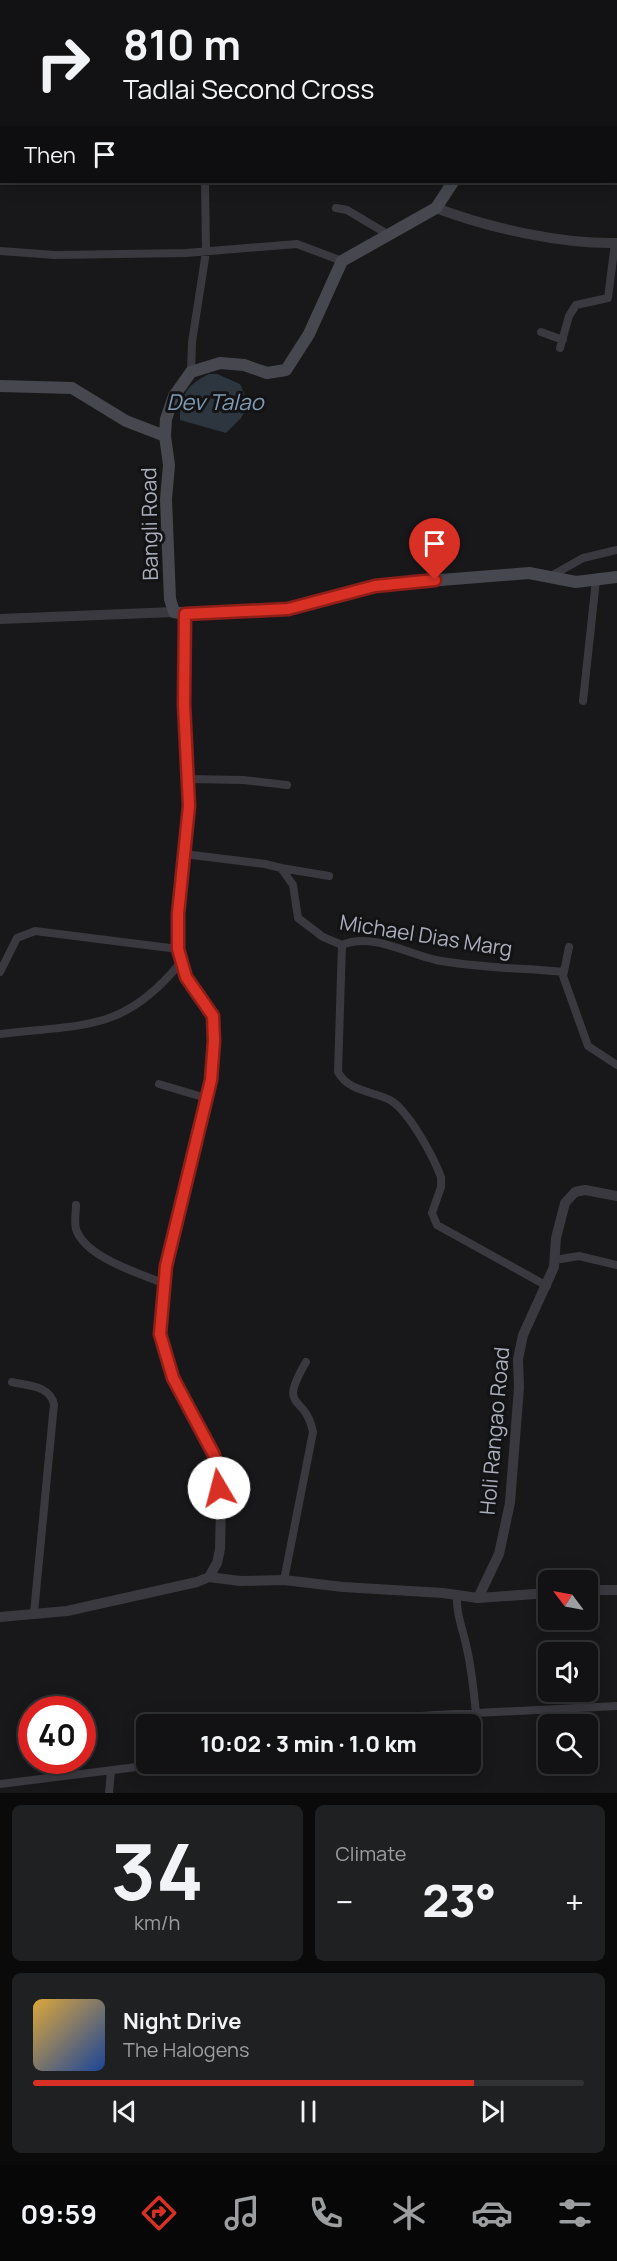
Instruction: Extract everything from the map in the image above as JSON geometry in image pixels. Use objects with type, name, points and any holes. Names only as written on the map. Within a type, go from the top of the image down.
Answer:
[{"type":"main road","points":[[191,372],[220,363],[244,365],[267,373],[286,370],[309,334],[342,261],[436,208],[452,183]]},
{"type":"main road","name":"Bangli Road","points":[[179,613],[171,599],[166,499],[169,465],[165,436],[166,419],[174,396],[191,372]]},
{"type":"main road","points":[[0,386],[72,388],[126,421],[165,436]]},
{"type":"main road","points":[[179,613],[288,609],[375,586],[403,583],[530,573],[576,582],[617,577]]},
{"type":"street","points":[[191,372],[192,342],[206,252],[205,183]]},
{"type":"street","points":[[336,208],[347,210],[389,235]]},
{"type":"street","points":[[436,208],[468,220],[559,240],[616,243],[608,298],[576,305],[569,316],[561,344],[541,332]]},
{"type":"street","points":[[0,251],[55,255],[206,252],[297,244],[342,261]]},
{"type":"street","points":[[552,576],[583,558],[617,550]]},
{"type":"street","points":[[583,701],[596,580]]},
{"type":"street","points":[[0,619],[179,613],[189,779],[178,914],[178,949],[186,977],[213,1016],[212,1061],[206,1098],[163,1283],[159,1320],[164,1353],[173,1378],[214,1455],[221,1503],[220,1549],[217,1563],[209,1577]]},
{"type":"street","points":[[189,779],[243,780],[287,785]]},
{"type":"street","points":[[184,854],[265,864],[329,876]]},
{"type":"street","name":"Michael Dias Marg","points":[[282,868],[293,885],[298,918],[323,936],[342,945],[350,941],[392,946],[435,960],[564,972]]},
{"type":"street","points":[[0,972],[17,938],[35,931],[178,949]]},
{"type":"street","points":[[342,945],[338,1072],[341,1079],[350,1085],[390,1100],[407,1115],[441,1177],[441,1187],[432,1213],[437,1225],[547,1286]]},
{"type":"street","points":[[569,947],[564,972],[588,1046],[617,1065]]},
{"type":"street","points":[[0,1034],[71,1028],[119,1016],[162,986],[181,962]]},
{"type":"street","points":[[159,1084],[206,1098]]},
{"type":"street","name":"Holi Rangao Road","points":[[478,1598],[499,1554],[508,1515],[515,1445],[518,1359],[523,1335],[547,1286],[555,1260],[556,1238],[565,1203],[575,1192],[585,1190],[617,1196]]},
{"type":"street","points":[[76,1205],[75,1228],[85,1244],[119,1265],[163,1283]]},
{"type":"street","points":[[555,1260],[579,1256],[617,1265]]},
{"type":"street","points":[[284,1580],[313,1432],[311,1422],[292,1394],[292,1387],[306,1362]]},
{"type":"street","points":[[12,1382],[43,1389],[50,1394],[54,1404],[33,1613]]},
{"type":"street","points":[[0,1617],[67,1611],[128,1599],[209,1577],[240,1581],[284,1580],[478,1598],[538,1594]]},
{"type":"street","points":[[598,1590],[617,1590]]},
{"type":"street","points":[[457,1595],[456,1616],[463,1631],[473,1676],[476,1714],[617,1706]]},
{"type":"street","points":[[3,1787],[136,1768]]},
{"type":"street","points":[[109,1793],[111,1771]]},
{"type":"water","name":"Dev Talao","points":[[209,374],[217,374],[240,384],[249,404],[241,418],[226,433],[180,420],[181,404],[186,392],[195,382]]},
{"type":"route","points":[[219,1488],[214,1455],[173,1378],[164,1353],[159,1320],[166,1266],[198,1124],[211,1080],[214,1041],[213,1016],[186,977],[178,949],[178,914],[189,806],[184,704],[185,614],[207,611],[288,609],[357,593],[375,586],[435,580]]}]
